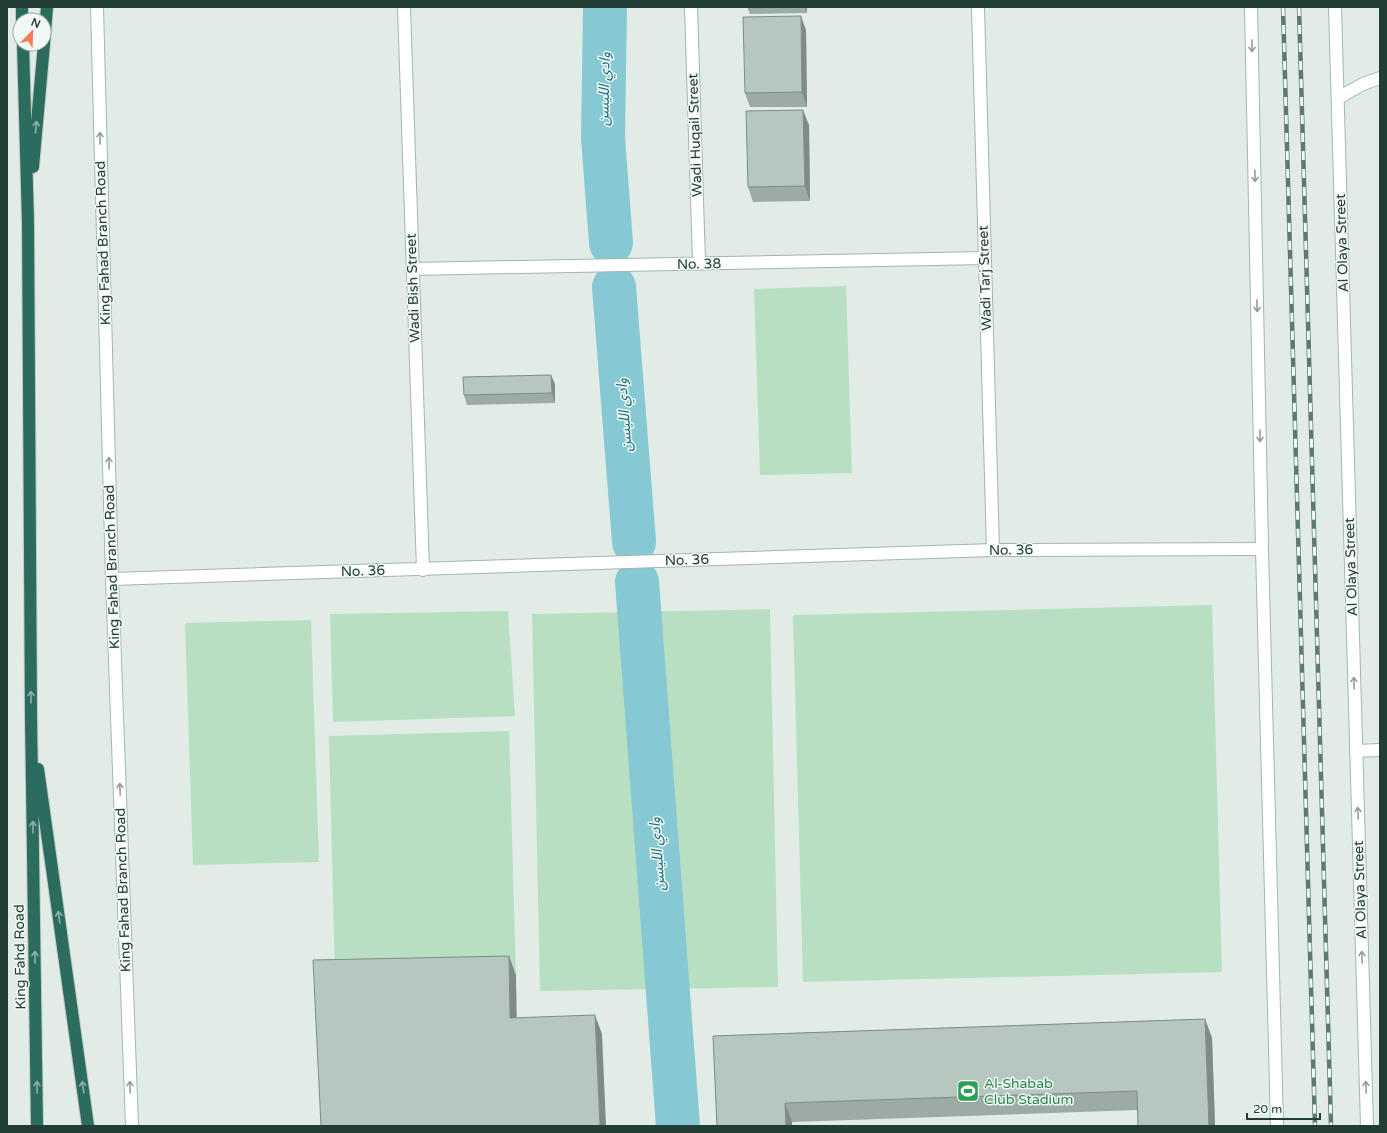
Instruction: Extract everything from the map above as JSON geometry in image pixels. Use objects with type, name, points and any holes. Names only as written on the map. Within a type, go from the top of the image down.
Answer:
[{"type":"highway","name":"King Fahd Road","points":[[23,52],[28,222],[31,717],[37,1126]]},
{"type":"highway","points":[[28,222],[43,52]]},
{"type":"highway","points":[[31,717],[88,1126]]},
{"type":"main road","name":"King Fahad Branch Road","points":[[97,7],[112,579],[132,1126]]},
{"type":"main road","name":"Wadi Bish Street","points":[[404,7],[423,570]]},
{"type":"main road","name":"Wadi Huqail Street","points":[[691,7],[699,264]]},
{"type":"main road","name":"Wadi Tarj Street","points":[[978,7],[993,550]]},
{"type":"main road","points":[[1251,7],[1262,548],[1277,1126]]},
{"type":"main road","name":"Al Olaya Street","points":[[1335,7],[1367,1126]]},
{"type":"main road","points":[[1338,98],[1363,84],[1380,78]]},
{"type":"main road","name":"No. 38","points":[[412,269],[985,258]]},
{"type":"main road","name":"No. 36","points":[[112,579],[423,570],[993,550],[1262,548]]},
{"type":"main road","points":[[1356,751],[1380,750]]},
{"type":"green space","points":[[846,286],[852,473],[760,475],[754,289]]},
{"type":"green space","points":[[1212,605],[1222,972],[803,982],[793,615]]},
{"type":"green space","points":[[770,609],[778,987],[540,991],[532,614]]},
{"type":"green space","points":[[508,611],[515,716],[333,722],[330,614]]},
{"type":"green space","points":[[311,620],[319,862],[193,865],[185,623]]},
{"type":"green space","points":[[509,731],[516,975],[335,978],[329,736]]},
{"type":"building","points":[[801,16],[802,92],[745,93],[743,17]]},
{"type":"building","points":[[803,110],[805,186],[748,187],[746,111]]},
{"type":"building","points":[[551,375],[552,393],[464,395],[463,377]]},
{"type":"building","points":[[509,956],[510,1018],[595,1015],[600,1126],[321,1126],[313,960]]},
{"type":"building","name":"Al-Shabab Club Stadium","points":[[1205,1019],[1209,1126],[1138,1126],[1137,1091],[785,1103],[786,1126],[717,1126],[713,1036]]},
{"type":"waterway","name":"وادي الليسن","points":[[605,7],[603,138],[611,243]]},
{"type":"waterway","points":[[605,28],[622,7]]},
{"type":"waterway","name":"وادي الليسن","points":[[614,287],[634,542]]},
{"type":"waterway","name":"وادي الليسن","points":[[637,582],[678,1126]]},
{"type":"railway","points":[[1283,7],[1315,1126]]},
{"type":"railway","points":[[1299,7],[1331,1126]]},
{"type":"place","name":"Al-Shabab Club Stadium","points":[[968,1091]]}]
